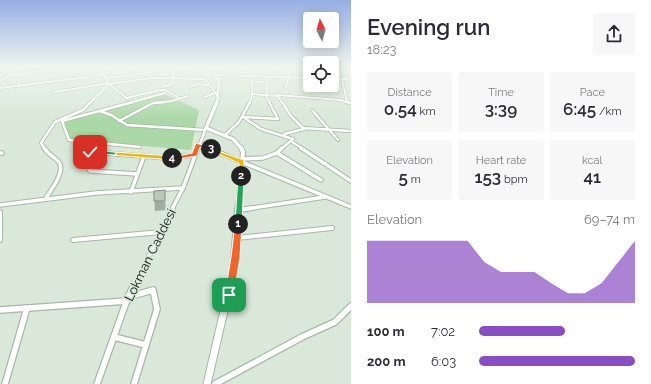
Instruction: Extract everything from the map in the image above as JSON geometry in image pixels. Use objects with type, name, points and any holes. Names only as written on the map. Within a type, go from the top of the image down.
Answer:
[{"type":"street","points":[[0,88],[33,84]]},
{"type":"street","points":[[55,92],[109,84],[132,102]]},
{"type":"street","points":[[46,198],[59,174],[61,167],[58,161],[48,155],[41,143],[44,137],[55,122],[83,110],[109,84]]},
{"type":"street","points":[[162,87],[172,84]]},
{"type":"street","points":[[190,87],[197,84],[208,85],[220,99]]},
{"type":"street","points":[[205,129],[220,99],[219,84]]},
{"type":"street","points":[[224,135],[243,117],[252,94],[251,84]]},
{"type":"street","points":[[243,117],[278,119],[266,96],[268,84]]},
{"type":"street","points":[[343,84],[347,102]]},
{"type":"street","points":[[126,98],[160,90],[165,90],[179,98]]},
{"type":"street","points":[[140,147],[69,140],[62,121],[165,93]]},
{"type":"street","points":[[204,97],[214,93]]},
{"type":"street","points":[[252,94],[266,96],[282,94],[351,103]]},
{"type":"street","points":[[120,120],[153,103],[172,102],[179,98],[188,96]]},
{"type":"street","points":[[275,96],[278,96],[291,116],[302,128],[351,131]]},
{"type":"street","points":[[312,110],[338,140]]},
{"type":"street","points":[[99,111],[109,114],[127,125],[205,129],[224,135],[240,146],[243,152],[237,238],[229,295],[207,384]]},
{"type":"street","points":[[243,117],[261,129],[293,139],[292,142],[351,181]]},
{"type":"street","points":[[283,135],[304,129],[302,128]]},
{"type":"street","name":"Lokman Caddesi","points":[[97,384],[127,299],[183,188],[198,144],[205,129]]},
{"type":"street","points":[[242,161],[263,158],[277,153],[292,142]]},
{"type":"street","points":[[198,144],[351,207]]},
{"type":"street","points":[[137,174],[90,170],[85,160],[90,152],[168,158],[195,154]]},
{"type":"street","points":[[277,153],[321,180]]},
{"type":"street","points":[[131,192],[144,156]]},
{"type":"street","points":[[0,205],[46,198],[96,193],[183,188]]},
{"type":"street","points":[[239,210],[326,197]]},
{"type":"street","points":[[0,212],[0,240]]},
{"type":"street","points":[[237,238],[332,228]]},
{"type":"street","points":[[72,240],[161,232]]},
{"type":"street","points":[[0,310],[127,299],[153,290],[157,309],[134,384]]},
{"type":"street","points":[[215,384],[307,334],[331,326],[342,317],[351,306]]},
{"type":"street","points":[[5,384],[27,308]]},
{"type":"street","points":[[114,337],[146,345]]},
{"type":"green space","points":[[164,94],[199,110],[191,150],[74,140],[70,137],[64,124],[68,121]]},
{"type":"building","points":[[165,190],[165,201],[154,201],[154,191]]},
{"type":"route","points":[[90,152],[173,158],[195,154],[198,144],[242,162],[236,257],[229,295]]}]
